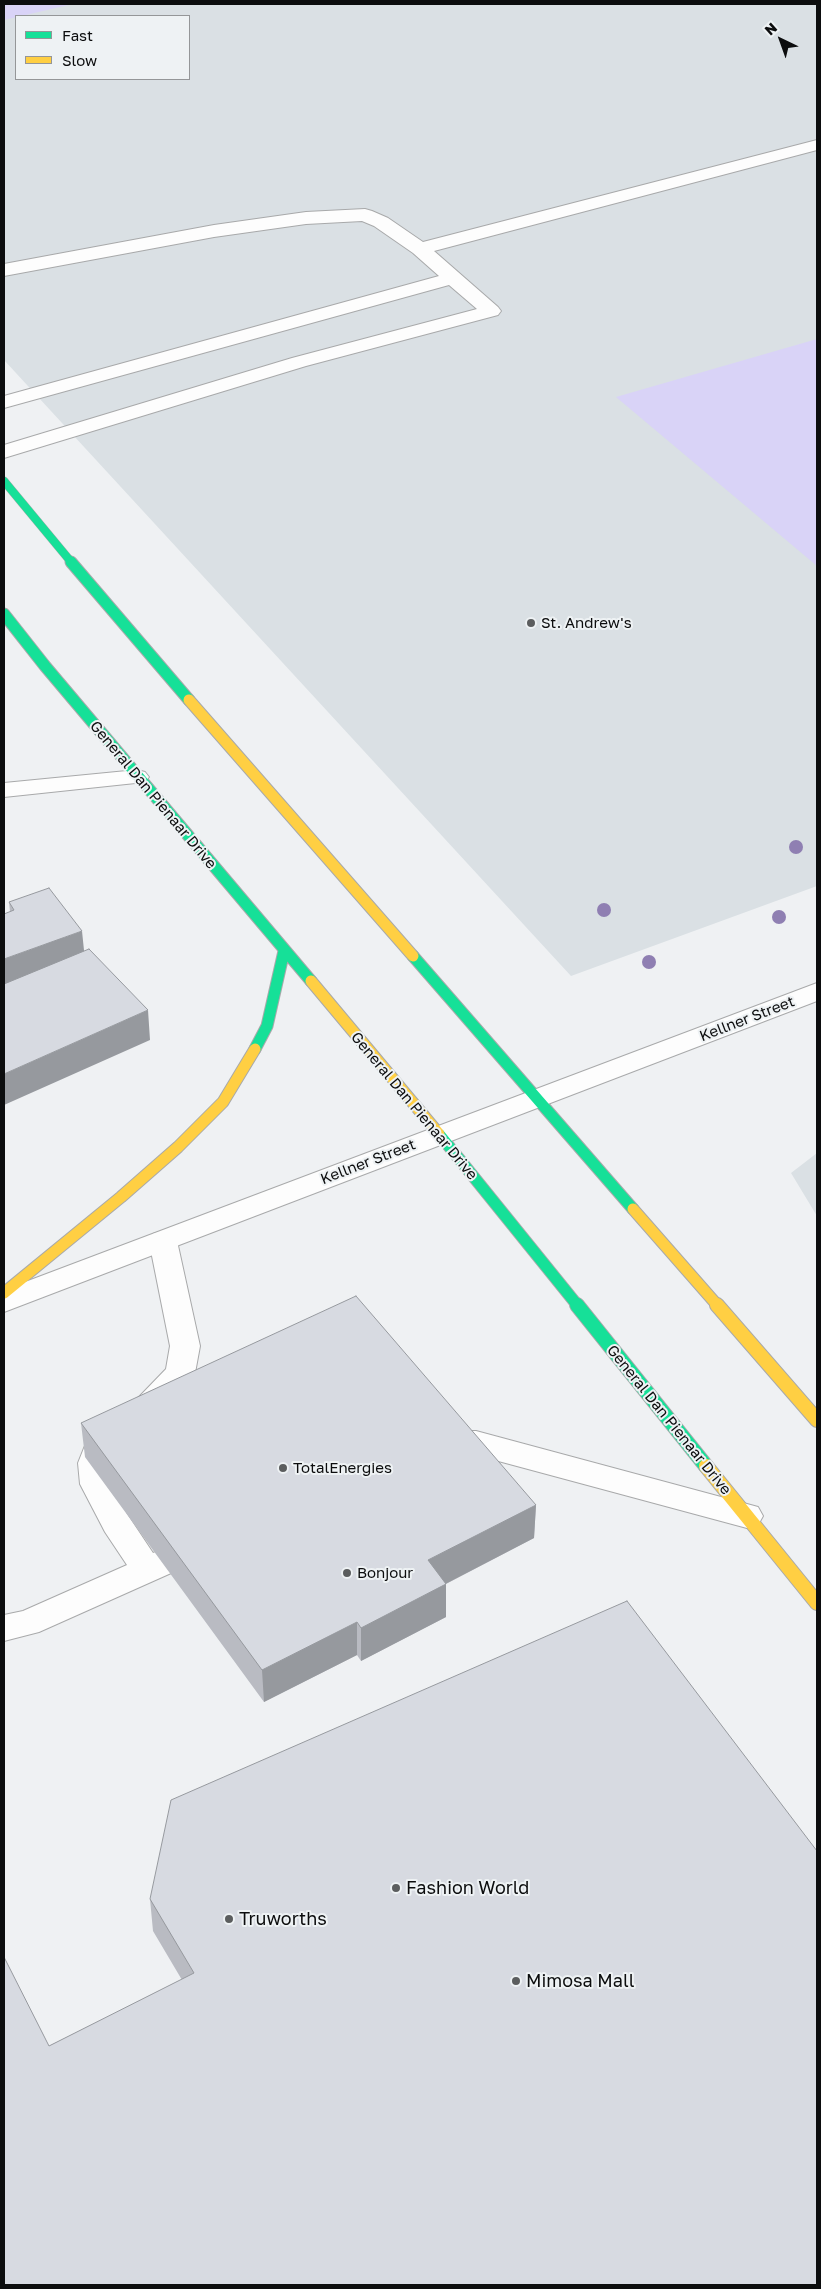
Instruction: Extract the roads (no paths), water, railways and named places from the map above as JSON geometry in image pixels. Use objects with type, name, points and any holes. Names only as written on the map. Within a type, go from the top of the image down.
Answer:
[{"type":"street","points":[[420,249],[817,145]]},
{"type":"street","points":[[4,270],[214,231],[344,215],[365,215],[381,222],[420,249],[491,311],[300,362],[4,452]]},
{"type":"street","points":[[4,402],[452,278]]},
{"type":"street","points":[[4,481],[117,617],[817,1420]]},
{"type":"street","name":"General Dan Pienaar Drive","points":[[4,614],[138,777],[440,1135],[817,1603]]},
{"type":"street","points":[[4,790],[138,777]]},
{"type":"street","points":[[4,1293],[121,1197],[178,1147],[223,1102],[250,1060],[268,1026],[284,951]]},
{"type":"street","name":"Kellner Street","points":[[4,1301],[817,992]]},
{"type":"street","points":[[147,1569],[116,1523],[95,1484],[93,1463],[99,1448],[116,1431],[163,1393],[180,1373],[185,1346],[163,1240]]},
{"type":"street","points":[[422,1450],[449,1442],[476,1443],[747,1516]]},
{"type":"street","points":[[4,1628],[28,1623],[220,1537]]},
{"type":"place","name":"St. Andrew's","points":[[531,623]]},
{"type":"place","name":"TotalEnergies","points":[[283,1468]]},
{"type":"place","name":"Bonjour","points":[[347,1573]]},
{"type":"place","name":"Fashion World","points":[[396,1888]]},
{"type":"place","name":"Truworths","points":[[229,1919]]},
{"type":"place","name":"Mimosa Mall","points":[[516,1981]]}]
